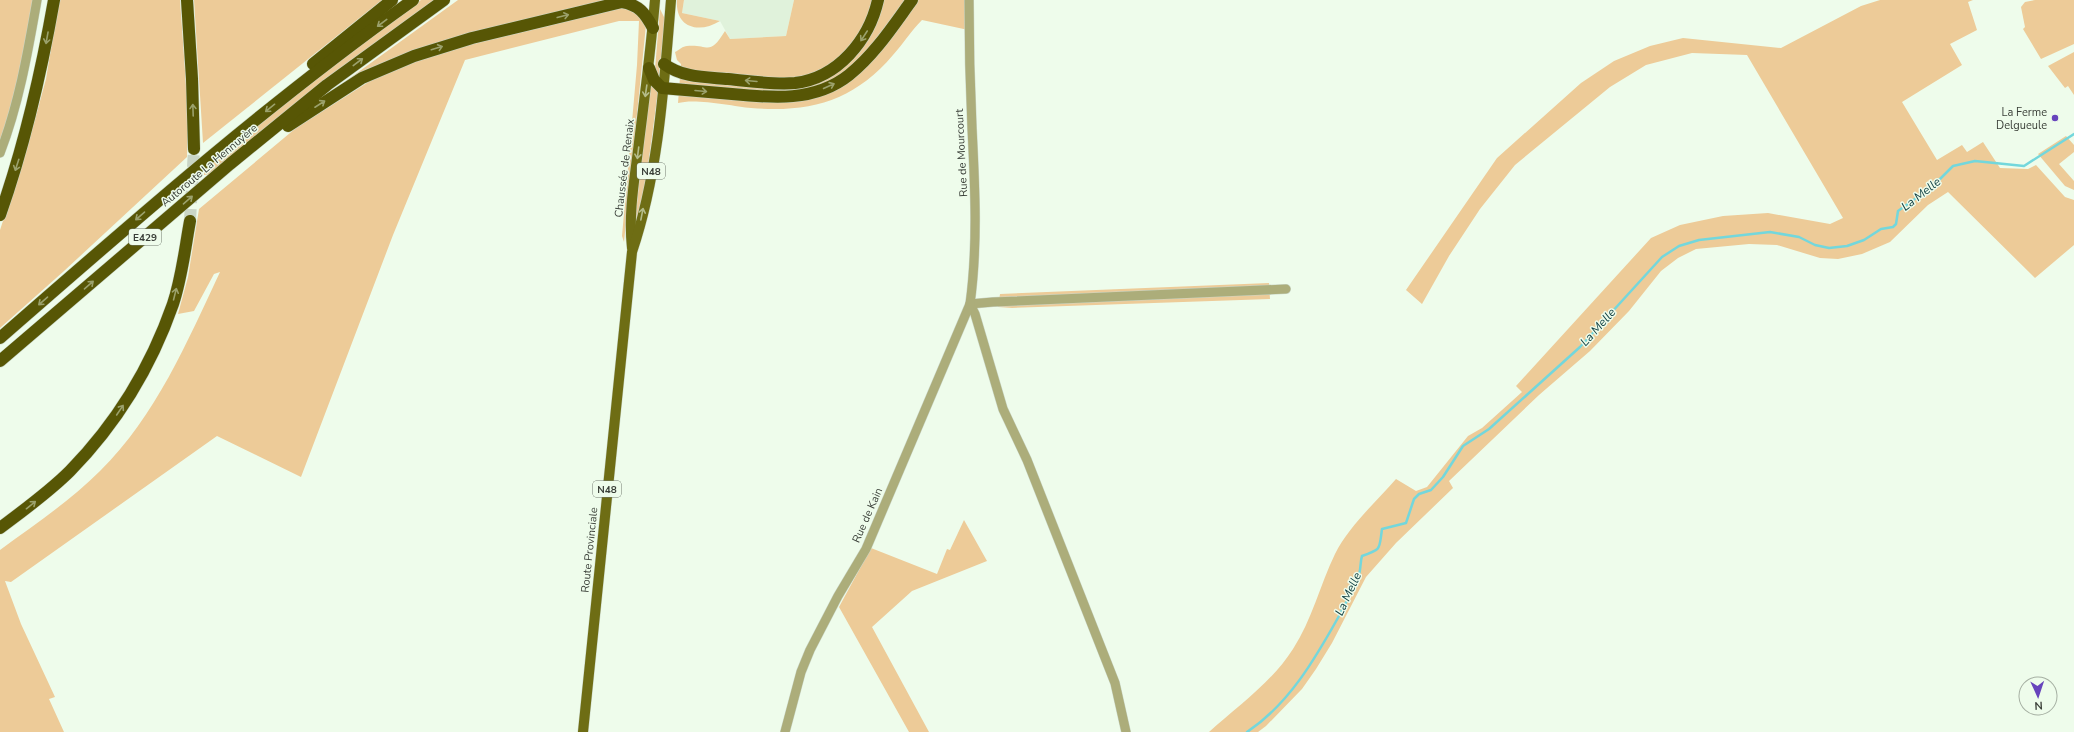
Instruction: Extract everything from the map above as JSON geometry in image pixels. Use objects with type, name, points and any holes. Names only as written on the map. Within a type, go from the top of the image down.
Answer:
[{"type":"highway","points":[[0,215],[19,161],[34,104],[54,0]]},
{"type":"highway","points":[[187,0],[192,79],[194,149]]},
{"type":"highway","points":[[285,96],[298,76],[392,0]]},
{"type":"highway","name":"Autoroute La Hennuyère","points":[[0,338],[176,185],[285,96],[413,0]]},
{"type":"highway","name":"Autoroute La Hennuyère","points":[[0,361],[230,164],[327,85],[444,0]]},
{"type":"highway","points":[[664,64],[684,74],[777,84],[796,83],[813,78],[833,69],[854,50],[866,34],[874,16],[878,0]]},
{"type":"highway","points":[[649,68],[654,80],[662,88],[774,98],[794,97],[812,93],[843,79],[862,63],[877,48],[912,0]]},
{"type":"highway","points":[[230,164],[254,153],[287,127],[350,85],[377,70],[420,54],[472,38],[617,3],[631,4],[640,9],[646,15],[653,28]]},
{"type":"highway","points":[[0,528],[30,506],[70,472],[104,434],[132,393],[155,349],[173,303],[182,266],[190,220]]},
{"type":"main road","name":"Chaussée de Renaix","points":[[632,252],[630,228],[631,203],[649,68],[655,0]]},
{"type":"main road","name":"N48","points":[[632,252],[639,231],[654,157],[671,0]]},
{"type":"main road","name":"Route Provinciale","points":[[583,732],[632,252]]},
{"type":"street","points":[[0,153],[19,88],[37,0]]},
{"type":"street","name":"Rue de Mourcourt","points":[[969,0],[969,64],[976,205],[975,256],[970,304]]},
{"type":"street","points":[[1126,732],[1115,683],[1027,460],[1003,409],[975,314],[970,304],[1286,289]]},
{"type":"street","name":"Rue de Kain","points":[[785,732],[801,672],[810,650],[866,549],[970,304]]},
{"type":"shaded area","points":[[0,0],[37,0],[4,138],[0,139]]},
{"type":"shaded area","points":[[59,0],[180,0],[188,113],[187,157],[0,328],[0,230],[28,145],[46,79]]},
{"type":"shaded area","points":[[194,0],[382,0],[203,143]]},
{"type":"shaded area","points":[[421,0],[436,0],[211,174],[204,175],[204,168],[387,23]]},
{"type":"shaded area","points":[[458,0],[619,0],[465,36],[332,91]]},
{"type":"shaded area","points":[[677,0],[684,0],[682,13],[720,21],[704,27],[690,26],[680,17],[677,9]]},
{"type":"shaded area","points":[[684,0],[794,0],[786,36],[730,39],[720,21],[682,13]]},
{"type":"shaded area","points":[[794,0],[972,0],[973,31],[922,20],[893,55],[878,71],[863,83],[830,101],[812,106],[772,109],[694,101],[678,103],[681,64],[677,60],[675,52],[686,46],[712,47],[725,31],[730,39],[786,36]]},
{"type":"shaded area","points":[[1880,0],[1973,0],[1968,2],[1977,30],[1950,44],[1962,65],[1902,102],[1937,160],[1962,145],[1967,152],[1983,142],[2000,168],[2028,169],[2036,165],[2065,197],[2074,200],[2074,245],[2035,278],[1948,192],[1928,205],[1890,242],[1862,254],[1838,259],[1820,258],[1777,245],[1749,244],[1696,249],[1678,258],[1661,271],[1629,311],[1590,351],[1539,395],[1449,481],[1453,488],[1396,543],[1366,577],[1332,643],[1316,669],[1302,689],[1266,726],[1258,732],[1209,732],[1265,683],[1285,661],[1300,638],[1335,554],[1347,534],[1363,515],[1396,479],[1416,491],[1427,487],[1468,436],[1482,428],[1522,392],[1516,386],[1651,238],[1680,225],[1723,216],[1768,213],[1830,224],[1843,218],[1747,55],[1692,53],[1646,65],[1610,87],[1515,165],[1480,209],[1449,256],[1422,304],[1406,290],[1497,158],[1581,83],[1614,61],[1650,46],[1683,38],[1781,48],[1861,6]]},
{"type":"shaded area","points":[[2035,0],[2074,0],[2074,44],[2041,59],[2023,29],[2025,27],[2021,7],[2025,2]]},
{"type":"shaded area","points":[[626,7],[636,10],[646,25],[624,242],[622,236],[637,65],[639,21],[619,21],[465,60],[393,235],[301,477],[217,436],[11,582],[5,581],[21,624],[55,697],[49,699],[64,732],[0,732],[0,550],[64,503],[100,471],[120,450],[138,427],[169,377],[220,272],[214,274],[194,311],[178,314],[188,277],[199,209],[296,128],[370,81],[402,66],[452,49]]},
{"type":"shaded area","points":[[660,9],[665,19],[659,75],[656,75],[655,69]]},
{"type":"shaded area","points":[[2074,52],[2074,95],[2068,86],[2065,88],[2048,66]]},
{"type":"shaded area","points":[[650,74],[658,91],[646,181],[633,242]]},
{"type":"shaded area","points":[[2066,136],[2074,145],[2074,152],[2059,164],[2074,181],[2074,190],[2065,186],[2038,154]]},
{"type":"shaded area","points":[[1269,283],[1270,299],[1012,308],[998,307],[1000,294]]},
{"type":"shaded area","points":[[964,520],[987,561],[912,591],[872,627],[929,732],[909,732],[839,607],[871,548],[937,574],[947,549],[950,550]]},
{"type":"waterway","name":"La Melle","points":[[1247,732],[1276,708],[1300,680],[1339,616],[1357,580],[1360,572],[1362,556],[1373,552],[1380,545],[1382,529],[1406,523],[1414,499],[1419,494],[1431,490],[1443,477],[1463,446],[1489,429],[1580,347],[1662,257],[1679,246],[1699,240],[1770,232],[1799,237],[1815,245],[1829,248],[1847,246],[1864,240],[1881,229],[1893,227],[1896,224],[1898,211],[1933,186],[1953,166],[1975,161],[2024,166],[2074,134]]},
{"type":"tunnel","points":[[190,221],[194,149]]},
{"type":"place","name":"La Ferme Delgueule","points":[[2055,118]]}]
